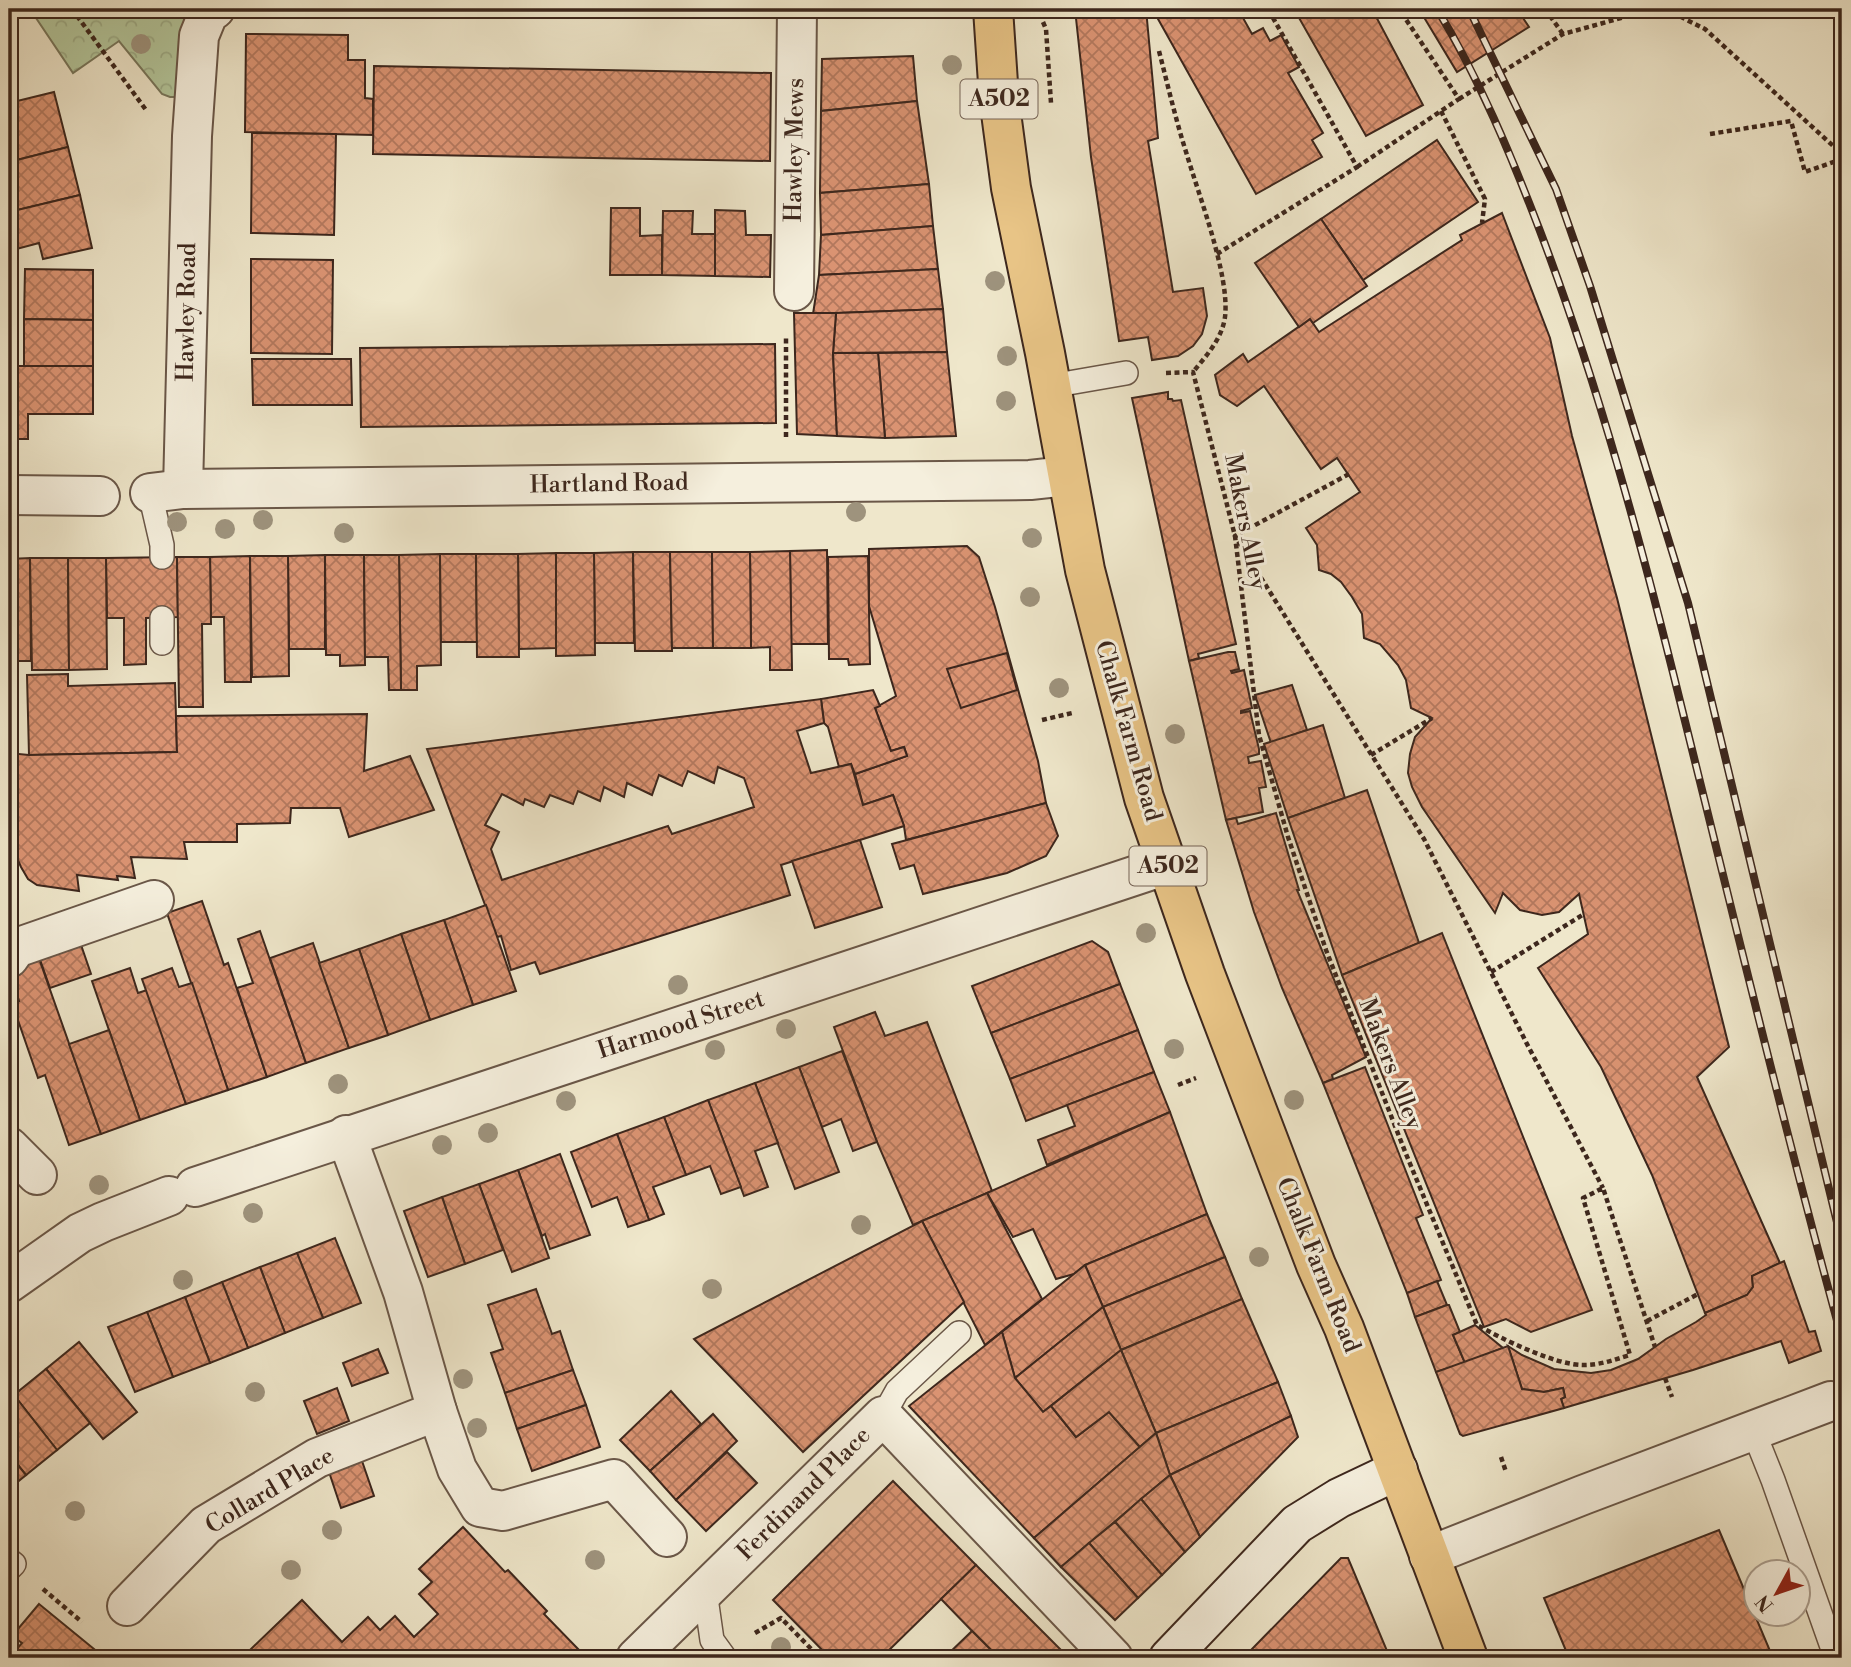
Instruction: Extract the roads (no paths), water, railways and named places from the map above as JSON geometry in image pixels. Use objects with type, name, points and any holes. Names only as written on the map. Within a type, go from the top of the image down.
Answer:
[{"type":"main road","name":"Chalk Farm Road","points":[[993,9],[999,98],[1012,188],[1067,477],[1094,607],[1144,798],[1249,1091],[1398,1470],[1468,1658]]},
{"type":"street","name":"Hawley Road","points":[[166,491],[199,36],[208,14],[215,9]]},
{"type":"street","name":"Hawley Mews","points":[[794,291],[797,9]]},
{"type":"street","name":"Hartland Road","points":[[166,491],[1030,480],[1067,477]]},
{"type":"street","points":[[9,495],[100,496]]},
{"type":"street","name":"Harmood Street","points":[[9,1283],[79,1233],[182,1191],[1167,865]]},
{"type":"street","points":[[9,958],[16,948],[154,900]]},
{"type":"street","points":[[346,1135],[403,1292],[437,1411],[457,1468],[480,1507],[503,1511],[614,1479],[667,1537]]},
{"type":"street","points":[[9,1147],[37,1175]]},
{"type":"street","points":[[1429,1556],[1831,1401]]},
{"type":"street","name":"Collard Place","points":[[127,1606],[206,1525],[317,1458],[437,1411]]},
{"type":"street","name":"Ferdinand Place","points":[[636,1658],[883,1416],[1113,1658]]},
{"type":"street","points":[[1169,1658],[1297,1524],[1339,1498],[1398,1470]]},
{"type":"lane","points":[[1051,386],[1126,373]]},
{"type":"lane","points":[[162,557],[166,491]]},
{"type":"lane","points":[[162,618],[162,643]]},
{"type":"lane","points":[[883,1416],[897,1391],[959,1333]]},
{"type":"lane","points":[[1753,1430],[1836,1658]]},
{"type":"lane","points":[[705,1591],[712,1640],[723,1655]]},
{"type":"railway","points":[[1437,9],[1480,90],[1518,174],[1600,405],[1650,582],[1779,1100],[1842,1339]]},
{"type":"railway","points":[[1469,9],[1556,189],[1590,286],[1688,603],[1842,1243]]}]
